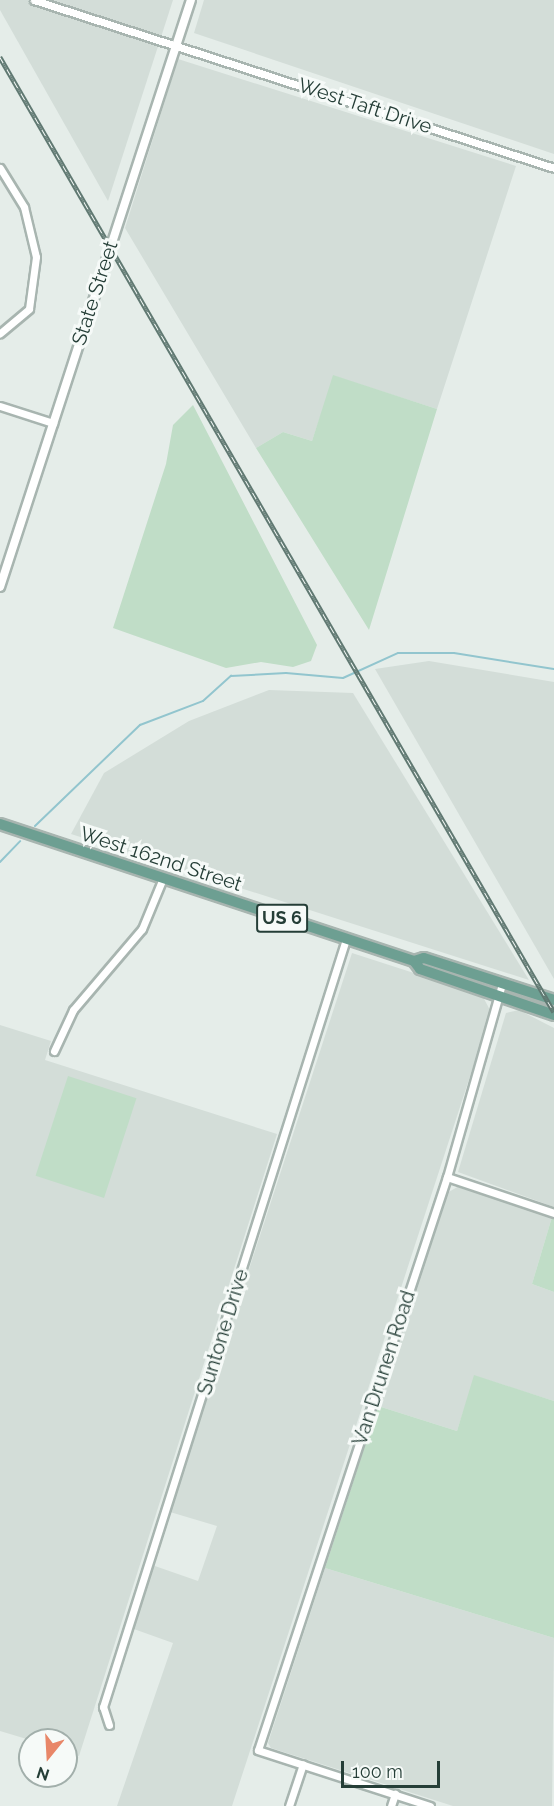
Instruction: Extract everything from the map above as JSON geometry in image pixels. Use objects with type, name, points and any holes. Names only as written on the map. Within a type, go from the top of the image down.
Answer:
[{"type":"main road","name":"West 162nd Street","points":[[0,824],[414,961],[424,958],[554,1000]]},
{"type":"main road","name":"West 162nd Street","points":[[414,961],[420,969],[554,1015]]},
{"type":"street","name":"West Taft Drive","points":[[34,0],[554,168]]},
{"type":"street","name":"State Street","points":[[0,587],[190,0]]},
{"type":"street","points":[[0,168],[24,207],[36,257],[28,309],[0,333]]},
{"type":"street","points":[[0,406],[52,423]]},
{"type":"street","points":[[54,1051],[73,1010],[142,929],[163,878]]},
{"type":"street","name":"Suntone Drive","points":[[109,1725],[103,1707],[346,939]]},
{"type":"street","name":"Van Drunen Road","points":[[303,1764],[258,1750],[447,1178],[501,997],[502,984]]},
{"type":"street","points":[[447,1178],[554,1213]]},
{"type":"street","points":[[289,1806],[303,1764],[430,1806]]},
{"type":"street","points":[[391,1806],[395,1794]]},
{"type":"shaded area","points":[[0,0],[173,0],[108,201],[0,10]]},
{"type":"shaded area","points":[[204,0],[554,0],[554,154],[194,33]]},
{"type":"shaded area","points":[[178,59],[516,166],[437,409],[334,376],[312,441],[283,432],[256,448],[125,228]]},
{"type":"shaded area","points":[[429,661],[554,682],[554,979],[375,669]]},
{"type":"shaded area","points":[[269,690],[353,693],[529,980],[71,834],[104,773],[189,721]]},
{"type":"shaded area","points":[[352,953],[482,995],[491,1012],[232,1806],[117,1806],[173,1643],[131,1628],[152,1565],[198,1581],[217,1526],[170,1512]]},
{"type":"shaded area","points":[[519,1010],[554,1028],[554,1207],[458,1172],[506,1013]]},
{"type":"shaded area","points":[[0,1025],[51,1041],[45,1060],[277,1134],[79,1756],[78,1728],[18,1728],[18,1736],[0,1731]]},
{"type":"shaded area","points":[[459,1186],[552,1217],[532,1284],[554,1292],[554,1401],[475,1376],[457,1431],[378,1406],[447,1193]]},
{"type":"shaded area","points":[[325,1568],[554,1638],[552,1806],[453,1806],[271,1748],[268,1743]]},
{"type":"green space","points":[[333,375],[437,409],[369,630],[256,448],[283,432],[312,441]]},
{"type":"green space","points":[[193,405],[317,645],[311,661],[293,667],[261,662],[226,668],[113,628],[166,464],[173,425]]},
{"type":"green space","points":[[68,1076],[136,1098],[104,1198],[36,1176]]},
{"type":"green space","points":[[552,1217],[554,1217],[554,1292],[532,1284]]},
{"type":"green space","points":[[474,1375],[554,1401],[554,1638],[325,1568],[378,1406],[457,1431]]},
{"type":"waterway","points":[[35,826],[140,725],[203,701],[231,676],[286,673],[343,678],[398,653],[454,653],[554,669]]},
{"type":"waterway","points":[[0,862],[20,841]]},
{"type":"railway","points":[[0,57],[554,1012]]}]
